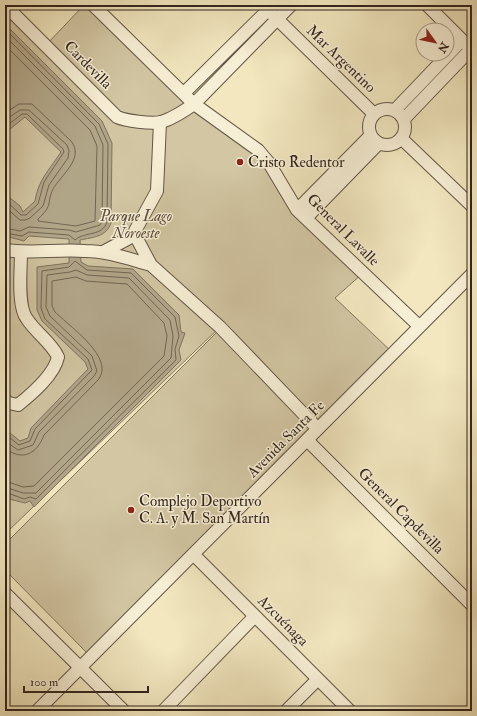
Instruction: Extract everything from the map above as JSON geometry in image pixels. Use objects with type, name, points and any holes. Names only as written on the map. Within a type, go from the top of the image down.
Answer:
[{"type":"street","name":"Cardevilla","points":[[5,5],[117,117],[124,120],[160,122]]},
{"type":"street","name":"General Lavalle","points":[[93,5],[194,104],[258,150],[269,163],[301,214],[419,326]]},
{"type":"street","points":[[291,5],[194,104],[181,113],[160,122],[157,191],[138,224],[135,235],[151,265],[220,327],[318,429]]},
{"type":"street","points":[[404,119],[472,49],[427,5]]},
{"type":"street","points":[[184,93],[271,8]]},
{"type":"street","name":"Mar Argentino","points":[[271,8],[277,19],[374,114]]},
{"type":"street","points":[[395,110],[462,40]]},
{"type":"street","points":[[384,108],[395,110],[404,119],[405,129],[401,138],[393,144],[375,139],[368,124],[374,114],[384,108]]},
{"type":"street","points":[[401,138],[472,206]]},
{"type":"street","points":[[301,214],[375,139]]},
{"type":"street","points":[[103,252],[135,235]]},
{"type":"street","points":[[5,250],[21,253],[86,250],[103,252],[151,265]]},
{"type":"street","points":[[5,259],[21,253]]},
{"type":"street","points":[[5,400],[9,403],[18,405],[27,398],[56,366],[58,357],[54,349],[41,336],[22,312],[21,253]]},
{"type":"street","name":"Avenida Santa Fe","points":[[37,711],[472,274]]},
{"type":"street","name":"General Capdevilla","points":[[307,440],[472,605]]},
{"type":"street","name":"Azcuénaga","points":[[193,554],[350,711]]},
{"type":"street","points":[[5,593],[124,711]]},
{"type":"street","points":[[163,711],[255,616]]},
{"type":"street","points":[[286,711],[318,679]]},
{"type":"green space","name":"Parque Lago Noroeste","points":[[5,5],[46,45],[84,5],[93,5],[184,93],[258,150],[285,190],[363,273],[335,298],[393,353],[318,429],[220,327],[5,534]]},
{"type":"green space","name":"Complejo Deportivo C. A. y M. San Martín","points":[[217,332],[312,427],[87,653],[5,570],[5,544]]},
{"type":"water","points":[[5,24],[102,121],[112,143],[111,223],[109,228],[103,234],[80,240],[81,262],[88,266],[133,269],[179,315],[181,332],[185,333],[179,350],[181,360],[34,507],[30,501],[25,503],[9,499],[5,494],[5,429],[20,441],[28,438],[31,428],[88,369],[85,362],[42,321],[37,310],[37,267],[69,263],[69,239],[29,236],[24,241],[5,236],[5,194],[20,206],[23,212],[35,201],[42,181],[61,152],[25,117],[5,133]]},
{"type":"place","name":"Cristo Redentor","points":[[240,162]]},
{"type":"place","name":"Complejo Deportivo C. A. y M. San Martín","points":[[131,510]]}]
